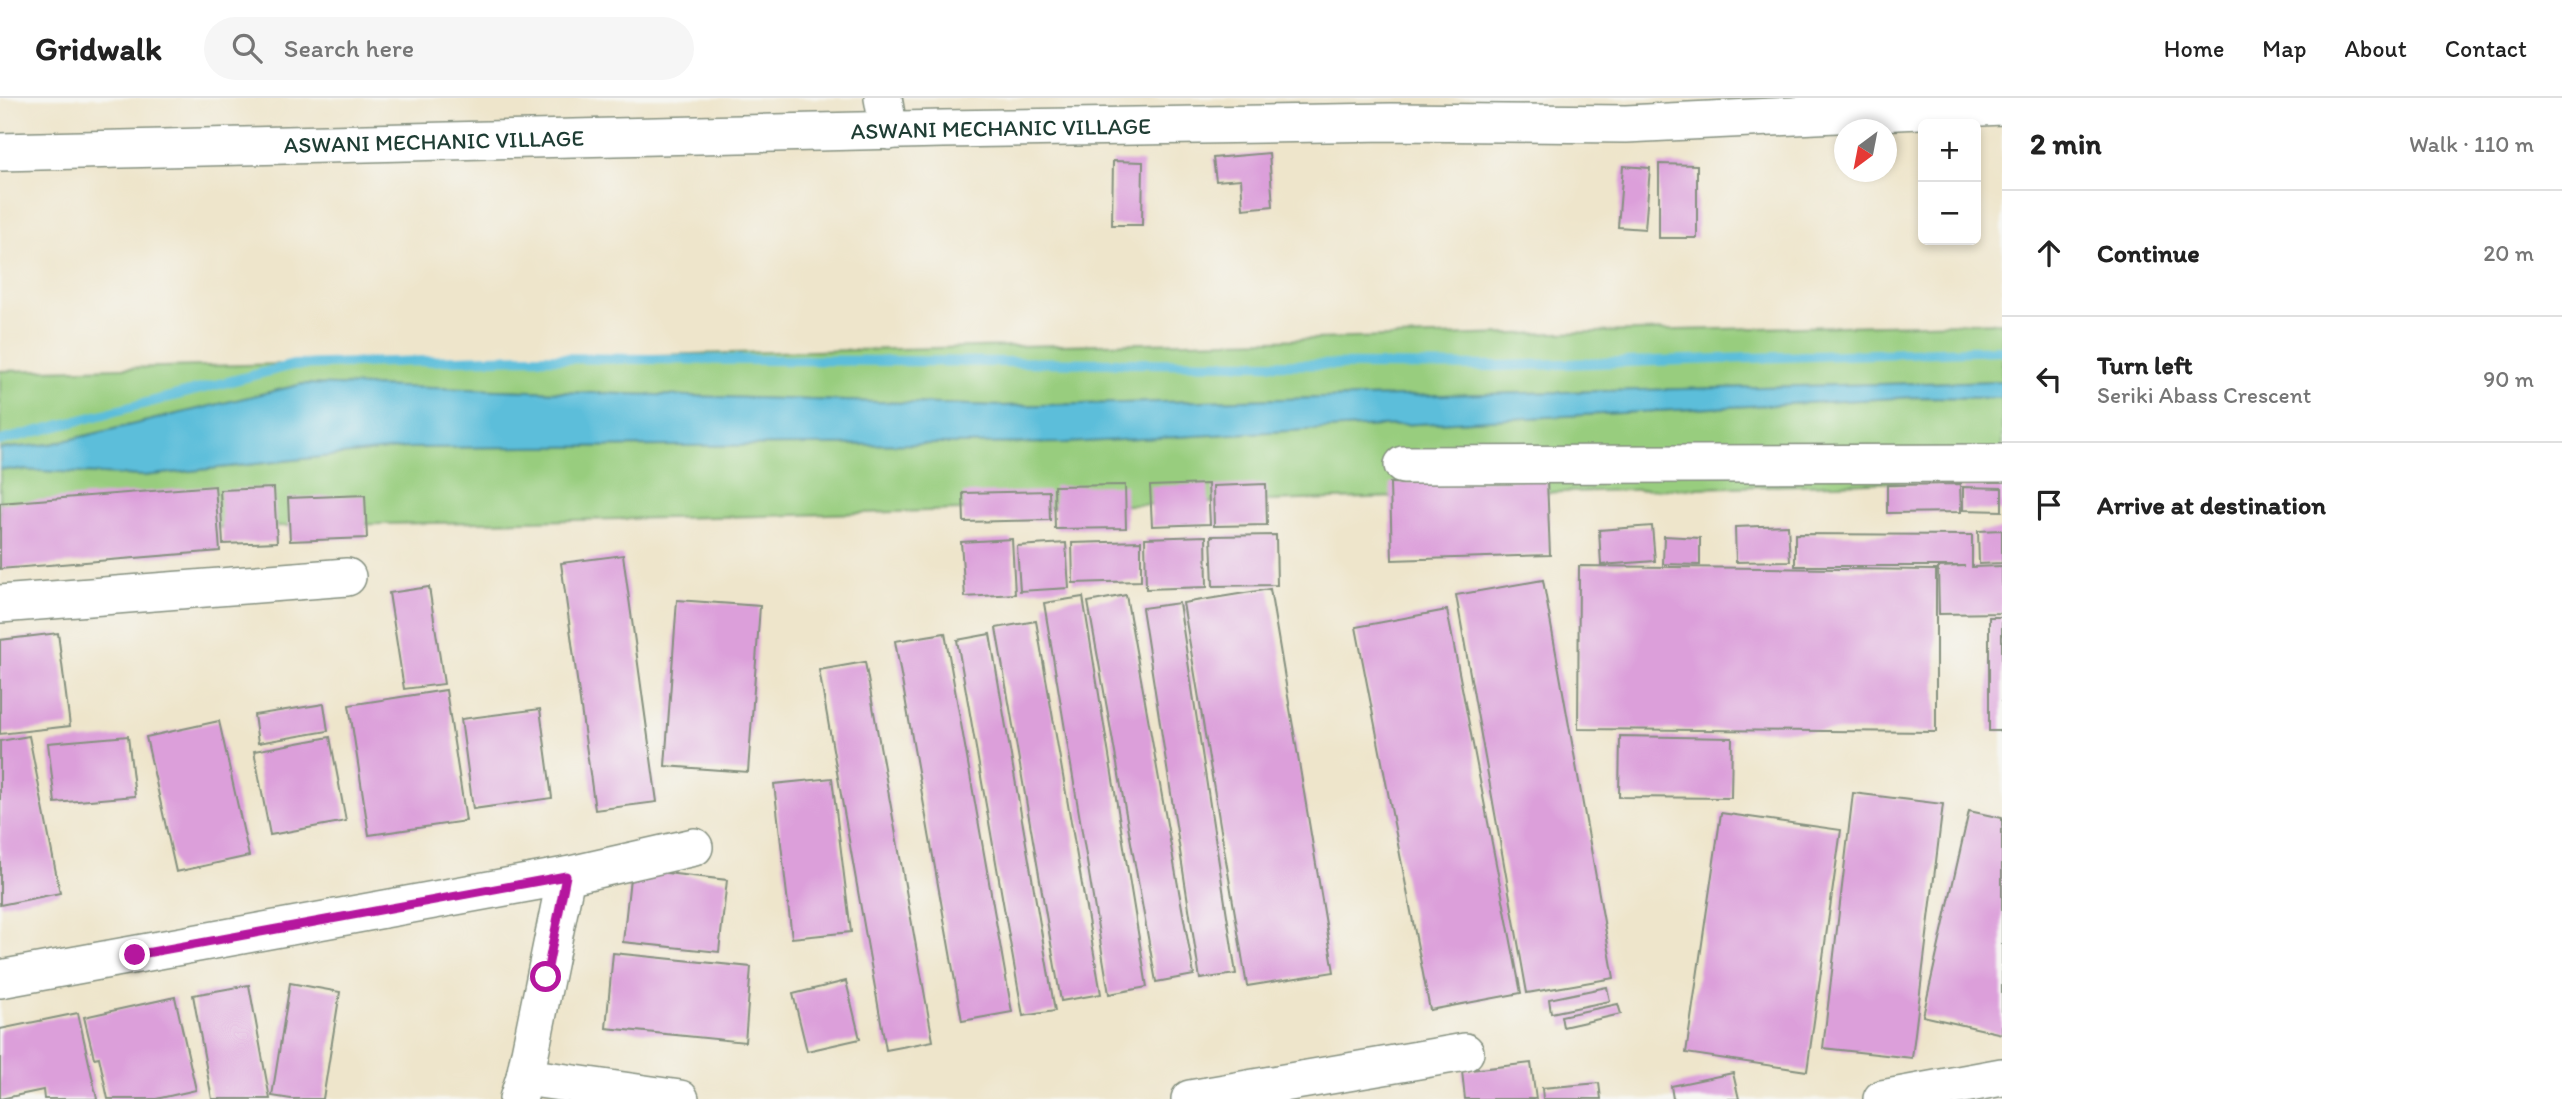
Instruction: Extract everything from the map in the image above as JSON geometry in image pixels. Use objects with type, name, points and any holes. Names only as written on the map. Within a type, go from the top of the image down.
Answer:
[{"type":"street","name":"ASWANI MECHANIC VILLAGE","points":[[0,152],[886,114],[1392,110],[1626,124],[1820,106],[2002,106]]},
{"type":"street","points":[[1403,465],[2002,463]]},
{"type":"street","points":[[0,604],[347,577]]},
{"type":"street","points":[[0,979],[566,876],[694,847]]},
{"type":"street","points":[[566,876],[522,1088],[680,1099]]},
{"type":"street","points":[[1190,1099],[1465,1052]]},
{"type":"street","points":[[1882,1099],[2002,1077]]},
{"type":"green space","points":[[2002,322],[2002,381],[1002,406],[303,384],[51,444],[0,449],[0,371]]},
{"type":"green space","points":[[1914,397],[2002,398],[2002,479],[761,516],[0,532],[0,469],[143,476],[406,448],[1066,443]]},
{"type":"water","points":[[2002,381],[2002,398],[1914,397],[1065,443],[406,448],[143,476],[0,469],[0,449],[51,444],[303,384],[1002,406]]},
{"type":"building","points":[[1269,153],[1273,206],[1243,209],[1241,179],[1216,181],[1213,158]]},
{"type":"building","points":[[1113,161],[1143,162],[1142,225],[1112,225]]},
{"type":"building","points":[[1659,164],[1697,165],[1697,238],[1659,238]]},
{"type":"building","points":[[1623,166],[1650,168],[1645,229],[1618,227]]},
{"type":"building","points":[[1547,479],[1550,555],[1392,560],[1390,483]]},
{"type":"building","points":[[1208,484],[1210,524],[1152,526],[1150,486]]},
{"type":"building","points":[[1266,484],[1267,525],[1214,526],[1213,486]]},
{"type":"building","points":[[1960,484],[1961,512],[1887,513],[1887,485]]},
{"type":"building","points":[[1125,485],[1126,528],[1055,529],[1054,486]]},
{"type":"building","points":[[215,486],[220,551],[0,569],[0,503]]},
{"type":"building","points":[[1963,487],[2002,488],[2002,511],[1963,510]]},
{"type":"building","points":[[274,488],[277,542],[223,544],[220,490]]},
{"type":"building","points":[[1049,491],[1050,520],[964,522],[963,493]]},
{"type":"building","points":[[365,495],[367,538],[290,541],[288,498]]},
{"type":"building","points":[[1788,525],[1790,561],[1736,562],[1735,527]]},
{"type":"building","points":[[1652,526],[1655,561],[1601,565],[1599,530]]},
{"type":"building","points":[[2002,530],[2002,563],[1979,564],[1978,531]]},
{"type":"building","points":[[1795,534],[1972,535],[1972,567],[2002,566],[2002,613],[1939,614],[1938,567],[1965,566],[1795,566]]},
{"type":"building","points":[[1276,535],[1277,585],[1213,586],[1211,536]]},
{"type":"building","points":[[1206,536],[1207,587],[1146,589],[1145,538]]},
{"type":"building","points":[[1664,536],[1700,538],[1700,565],[1663,564]]},
{"type":"building","points":[[1012,539],[1015,594],[965,597],[961,542]]},
{"type":"building","points":[[1141,541],[1141,581],[1073,583],[1072,543]]},
{"type":"building","points":[[1066,543],[1069,588],[1020,591],[1017,546]]},
{"type":"building","points":[[623,555],[657,802],[595,810],[561,563]]},
{"type":"building","points":[[1579,566],[1936,570],[1936,732],[1578,729]]},
{"type":"building","points":[[1543,580],[1614,978],[1527,993],[1456,595]]},
{"type":"building","points":[[429,587],[444,684],[404,689],[389,593]]},
{"type":"building","points":[[1270,589],[1334,972],[1247,986],[1183,603]]},
{"type":"building","points":[[1126,595],[1194,975],[1156,982],[1088,602]]},
{"type":"building","points":[[1083,597],[1147,987],[1109,994],[1044,603]]},
{"type":"building","points":[[677,600],[760,606],[748,772],[665,766]]},
{"type":"building","points":[[1179,603],[1236,974],[1200,979],[1142,608]]},
{"type":"building","points":[[1447,610],[1521,993],[1430,1010],[1356,627]]},
{"type":"building","points":[[1989,617],[2002,617],[2002,731],[1989,731]]},
{"type":"building","points":[[1036,621],[1101,994],[1061,1001],[996,628]]},
{"type":"building","points":[[58,633],[70,726],[0,734],[0,640]]},
{"type":"building","points":[[945,633],[1012,1012],[962,1021],[895,641]]},
{"type":"building","points":[[990,634],[1055,1011],[1023,1016],[957,640]]},
{"type":"building","points":[[865,662],[933,1041],[886,1050],[819,670]]},
{"type":"building","points":[[446,690],[466,821],[369,835],[349,705]]},
{"type":"building","points":[[324,704],[328,731],[258,743],[254,715]]},
{"type":"building","points":[[540,709],[552,798],[473,809],[461,719]]},
{"type":"building","points":[[219,721],[249,856],[176,872],[146,737]]},
{"type":"building","points":[[29,736],[60,893],[0,905],[0,741]]},
{"type":"building","points":[[128,736],[135,796],[55,803],[48,743]]},
{"type":"building","points":[[1620,736],[1732,738],[1731,798],[1619,797]]},
{"type":"building","points":[[330,737],[346,821],[270,835],[254,751]]},
{"type":"building","points":[[832,778],[851,932],[792,938],[774,784]]},
{"type":"building","points":[[1853,793],[1943,804],[1912,1058],[1823,1048]]},
{"type":"building","points":[[1969,811],[2002,818],[2002,1034],[1923,1016]]},
{"type":"building","points":[[1721,813],[1841,830],[1807,1071],[1686,1053]]},
{"type":"building","points":[[631,869],[727,880],[719,952],[623,942]]},
{"type":"building","points":[[613,953],[751,967],[745,1042],[606,1028]]},
{"type":"building","points":[[846,981],[860,1039],[807,1051],[793,994]]},
{"type":"building","points":[[290,983],[340,992],[323,1099],[272,1096]]},
{"type":"building","points":[[249,985],[270,1099],[212,1099],[193,995]]},
{"type":"building","points":[[1607,987],[1610,1001],[1551,1013],[1549,999]]},
{"type":"building","points":[[175,997],[196,1090],[156,1099],[108,1099],[99,1057],[94,1058],[84,1017]]},
{"type":"building","points":[[1618,1004],[1621,1014],[1563,1027],[1561,1016]]},
{"type":"building","points":[[78,1013],[97,1099],[44,1099],[43,1090],[0,1099],[0,1029]]},
{"type":"building","points":[[1531,1063],[1536,1099],[1465,1099],[1462,1071]]},
{"type":"building","points":[[1733,1073],[1739,1099],[1673,1099],[1671,1086]]},
{"type":"building","points":[[1599,1083],[1601,1099],[1543,1099],[1542,1088]]},
{"type":"waterway","points":[[0,441],[293,365],[524,358],[1499,366],[2002,350]]},
{"type":"route","points":[[135,955],[566,876],[546,977]]}]
